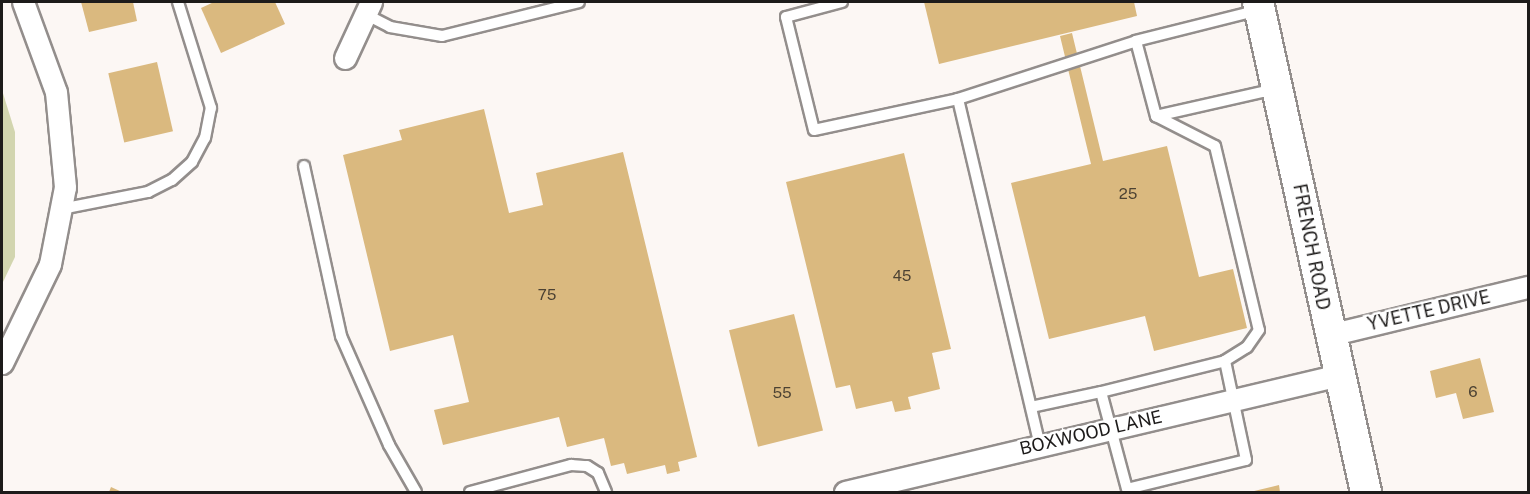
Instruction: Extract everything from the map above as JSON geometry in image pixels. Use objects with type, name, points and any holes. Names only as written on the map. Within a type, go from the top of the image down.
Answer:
[{"type":"main road","name":"FRENCH ROAD","points":[[1259,6],[1279,88],[1329,335],[1366,492]]},
{"type":"street","points":[[2,363],[50,264],[65,187],[56,92],[23,2]]},
{"type":"street","points":[[345,58],[368,8]]},
{"type":"street","name":"YVETTE DRIVE","points":[[1329,335],[1528,287]]},
{"type":"street","name":"BOXWOOD LANE","points":[[844,492],[1339,375]]},
{"type":"lane","points":[[61,209],[148,192],[172,180],[192,162],[205,138],[211,108],[178,2]]},
{"type":"lane","points":[[368,8],[390,27],[442,36],[579,2]]},
{"type":"lane","points":[[842,2],[786,17],[814,130],[958,99],[1136,41],[1259,6]]},
{"type":"lane","points":[[1031,407],[1225,361],[1247,347],[1259,330],[1215,146],[1156,116],[1136,41]]},
{"type":"lane","points":[[1156,116],[1279,88]]},
{"type":"lane","points":[[958,99],[1040,446]]},
{"type":"lane","points":[[304,166],[341,336],[389,445],[416,492]]},
{"type":"lane","points":[[1101,392],[1127,489],[1246,460],[1225,361]]},
{"type":"lane","points":[[470,492],[571,465],[587,466],[598,473],[606,492]]},
{"type":"green space","points":[[2,90],[15,132],[15,257],[2,284]]},
{"type":"building","points":[[81,2],[133,2],[137,21],[89,32]]},
{"type":"building","points":[[214,2],[275,2],[285,24],[221,53],[201,8]]},
{"type":"building","points":[[924,2],[1134,2],[1137,16],[939,64]]},
{"type":"building","points":[[1072,33],[1103,161],[1167,146],[1199,277],[1233,269],[1247,328],[1154,351],[1145,316],[1049,339],[1011,183],[1091,164],[1060,36]]},
{"type":"building","points":[[157,62],[173,131],[124,142],[108,73]]},
{"type":"building","points":[[484,109],[509,213],[543,205],[536,173],[623,152],[697,457],[678,462],[680,471],[667,474],[665,465],[627,474],[624,463],[611,466],[604,438],[567,447],[559,417],[443,445],[434,410],[469,402],[453,335],[390,351],[343,155],[402,140],[399,130]]},
{"type":"building","points":[[904,153],[951,349],[932,353],[940,389],[908,397],[911,409],[895,412],[892,401],[856,409],[850,385],[836,388],[786,182]]},
{"type":"building","points":[[794,314],[823,430],[758,447],[729,330]]},
{"type":"building","points":[[1480,358],[1494,412],[1463,419],[1456,393],[1436,398],[1430,371]]},
{"type":"building","points":[[1279,485],[1280,492],[1250,492]]},
{"type":"building","points":[[111,487],[122,492],[109,492]]}]
